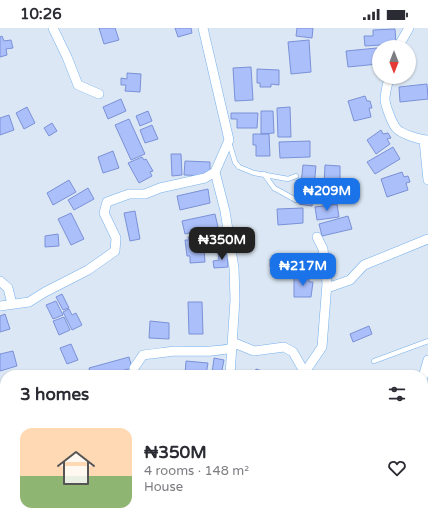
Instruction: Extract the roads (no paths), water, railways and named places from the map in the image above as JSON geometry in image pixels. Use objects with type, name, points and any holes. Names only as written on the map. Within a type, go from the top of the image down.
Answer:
[{"type":"street","points":[[53,28],[78,85],[99,94]]},
{"type":"street","points":[[0,306],[29,302],[88,270],[115,251],[116,238],[104,212],[107,202],[128,194],[145,194],[160,188],[205,178],[215,172],[229,140],[203,28]]},
{"type":"street","points":[[402,40],[409,28]]},
{"type":"street","points":[[388,84],[385,99],[389,114],[396,128],[409,135],[426,140],[428,180]]},
{"type":"street","points":[[215,172],[225,211],[234,268],[235,300],[230,370]]},
{"type":"street","points":[[308,370],[322,347],[327,288],[323,249],[317,237]]},
{"type":"street","points":[[327,288],[350,280],[364,265],[428,239]]},
{"type":"street","points":[[0,281],[8,288],[12,304]]},
{"type":"street","points":[[134,368],[143,355],[174,351],[222,351],[232,345],[254,351],[284,347],[293,352],[304,370]]},
{"type":"street","points":[[425,370],[428,360]]},
{"type":"lane","points":[[229,140],[235,162],[239,167],[254,173],[288,179],[296,176]]},
{"type":"lane","points":[[264,174],[274,188],[296,200]]},
{"type":"lane","points":[[374,361],[428,341]]}]
